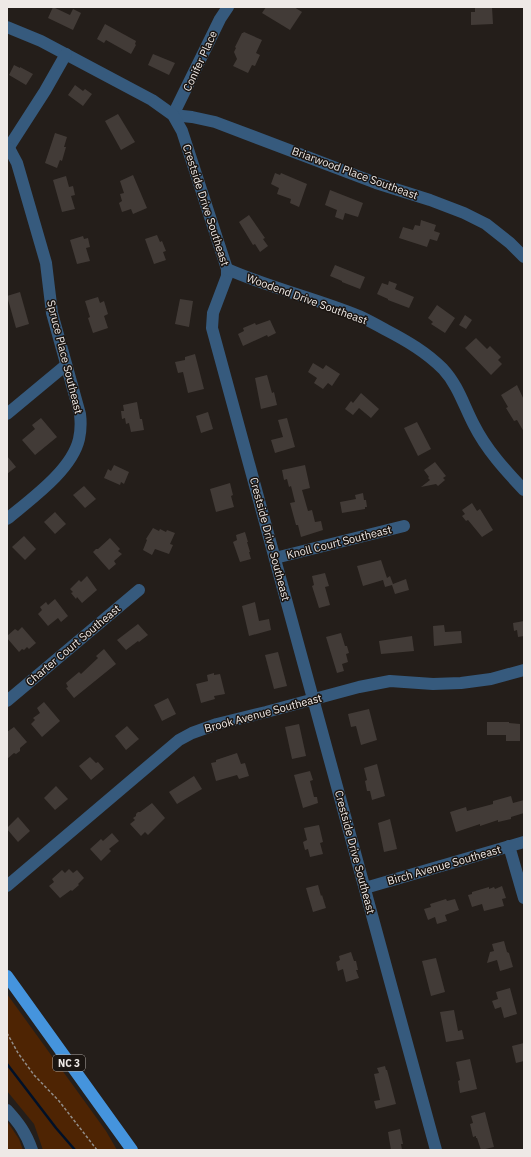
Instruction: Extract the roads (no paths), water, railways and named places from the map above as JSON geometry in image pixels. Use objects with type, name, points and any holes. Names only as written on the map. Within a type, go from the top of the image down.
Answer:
[{"type":"main road","name":"NC 3","points":[[7,976],[132,1150]]},
{"type":"street","name":"Conifer Place","points":[[173,115],[220,19],[228,7]]},
{"type":"street","name":"Crestside Drive Southeast","points":[[7,27],[41,41],[152,100],[173,115],[182,131],[227,269],[227,276],[213,313],[212,328],[436,1150]]},
{"type":"street","points":[[8,149],[45,91],[66,54]]},
{"type":"street","name":"Briarwood Place Southeast","points":[[173,115],[215,122],[376,183],[430,200],[464,213],[486,224],[524,256]]},
{"type":"street","name":"Spruce Place Southeast","points":[[7,519],[49,484],[67,463],[75,450],[79,439],[81,425],[80,414],[52,313],[46,263],[17,163],[8,149]]},
{"type":"street","name":"Woodend Drive Southeast","points":[[227,269],[250,279],[335,307],[360,317],[407,341],[421,350],[443,370],[455,385],[474,425],[490,451],[524,490]]},
{"type":"street","points":[[7,414],[66,366]]},
{"type":"street","name":"Knoll Court Southeast","points":[[275,558],[404,526]]},
{"type":"street","name":"Charter Court Southeast","points":[[7,701],[139,590]]},
{"type":"street","name":"Brook Avenue Southeast","points":[[7,886],[179,740],[192,733],[217,724],[359,687],[390,681],[433,684],[461,683],[491,679],[524,670]]},
{"type":"street","name":"Birch Avenue Southeast","points":[[365,888],[524,842]]},
{"type":"street","points":[[509,846],[524,898]]},
{"type":"street","points":[[7,1110],[26,1135],[32,1150]]},
{"type":"waterway","points":[[7,1064],[56,1128],[75,1150]]}]
